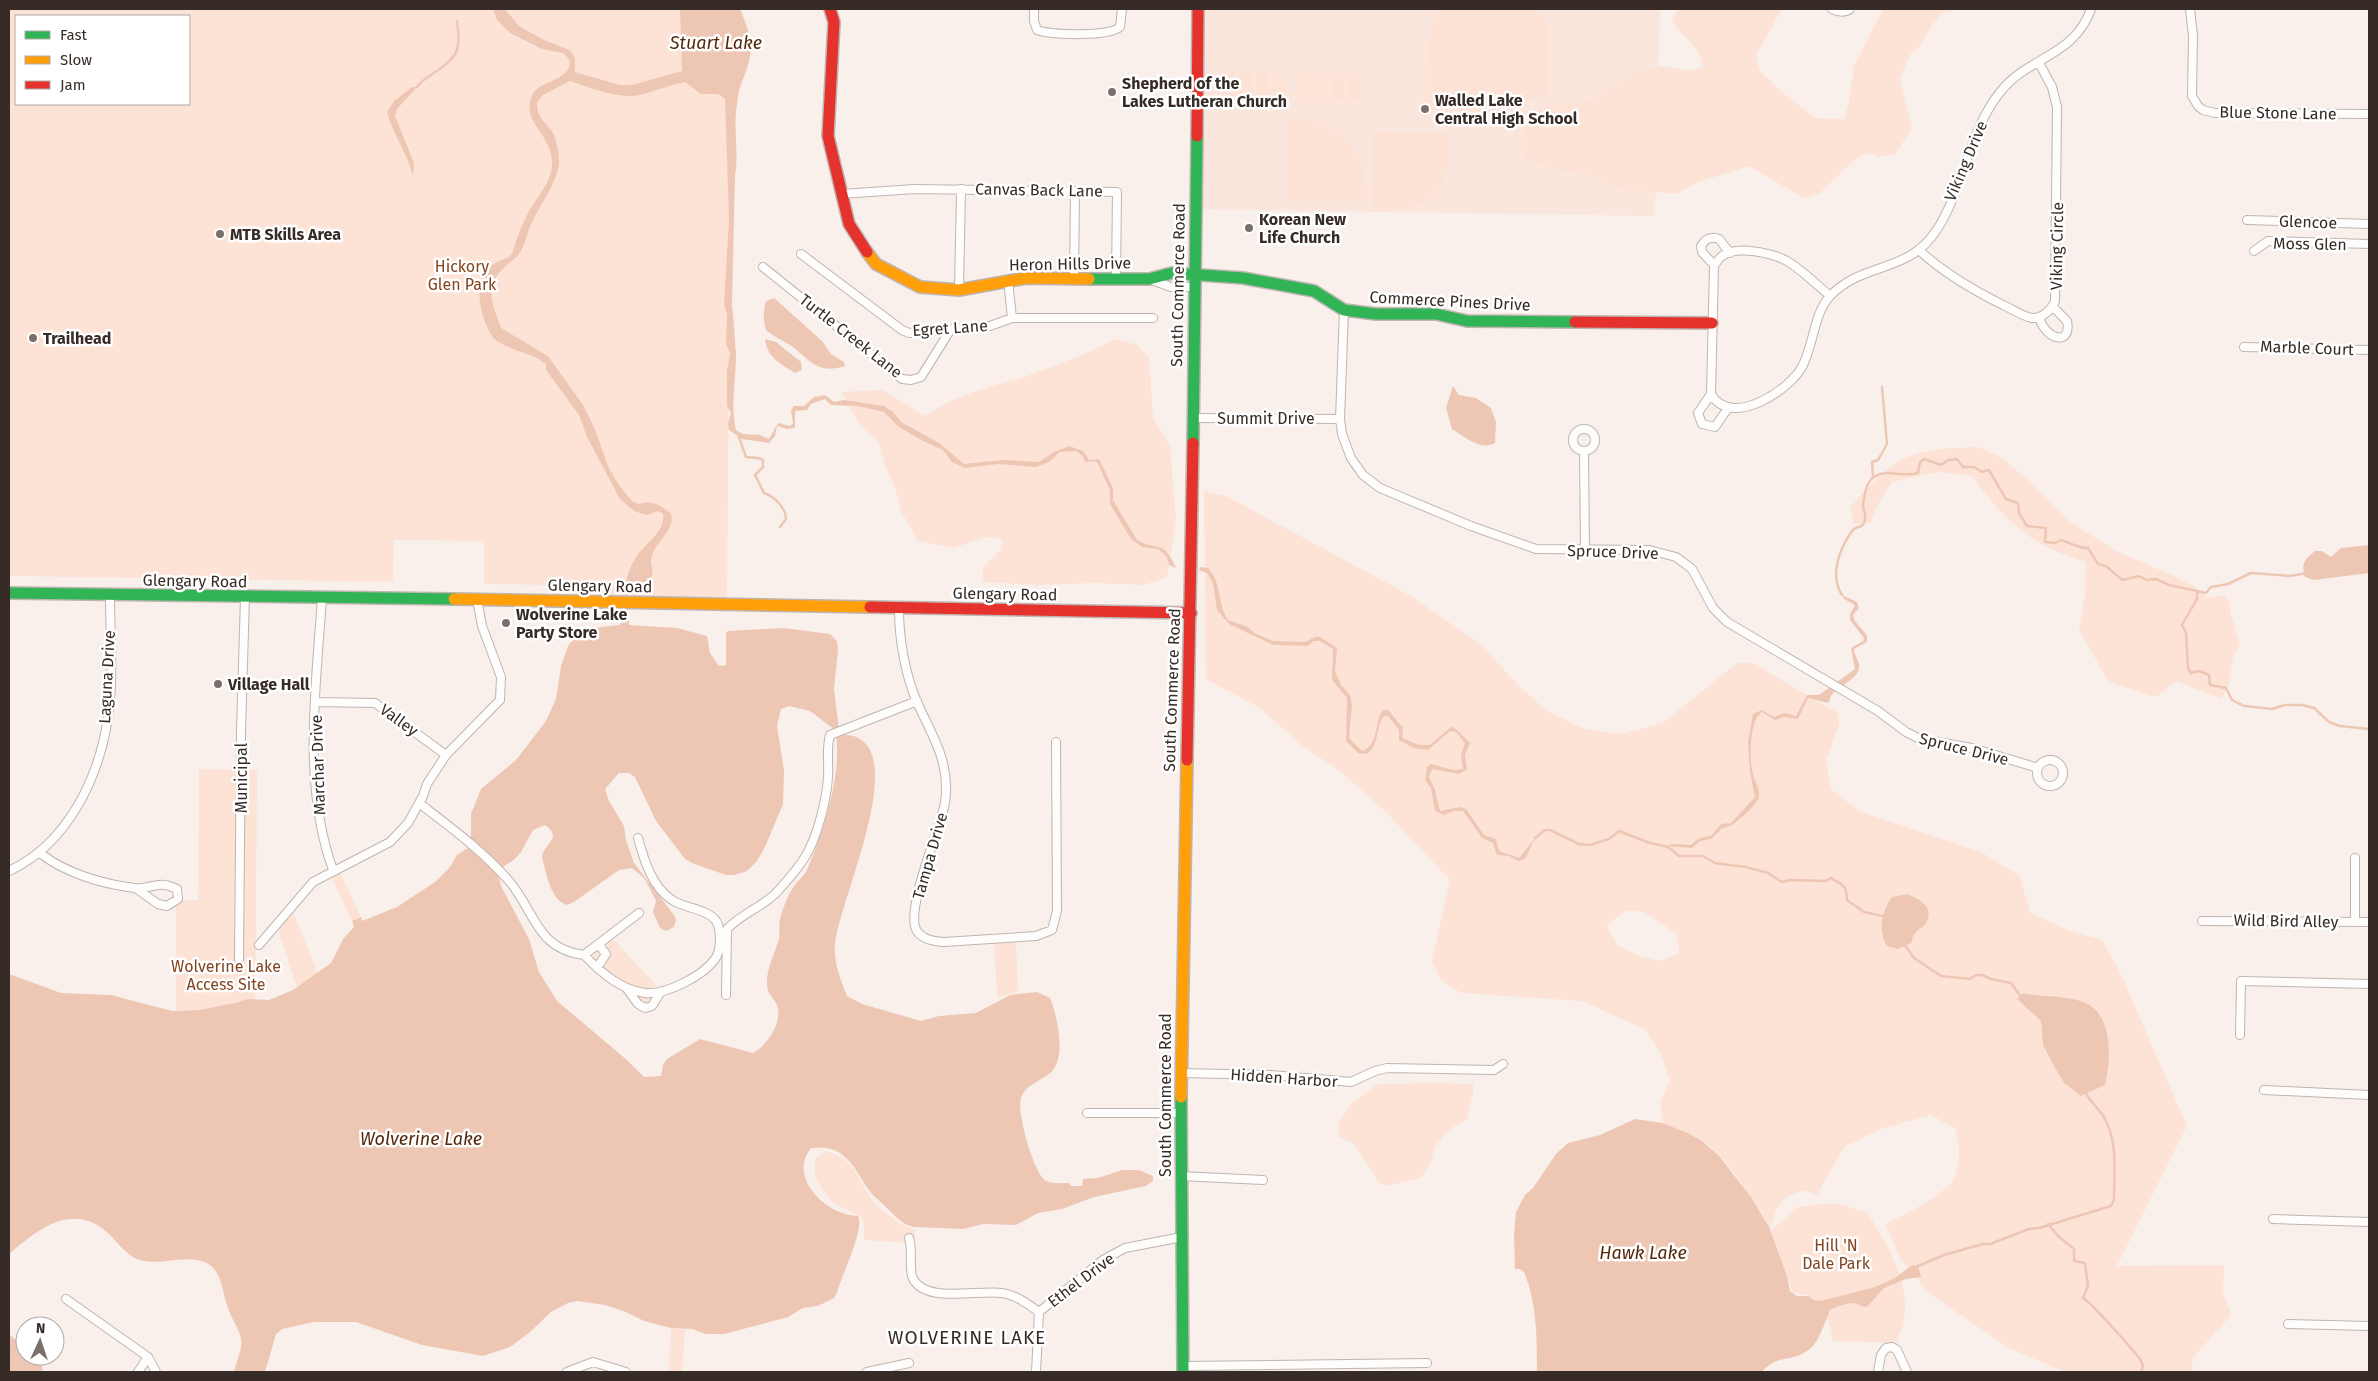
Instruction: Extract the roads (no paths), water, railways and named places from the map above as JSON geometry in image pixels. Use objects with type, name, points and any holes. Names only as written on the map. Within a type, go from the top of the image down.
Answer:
[{"type":"street","name":"Heron Hills Drive","points":[[830,9],[834,22],[828,136],[849,224],[860,244],[876,264],[898,277],[920,286],[959,290],[1008,280],[1074,278],[1149,279],[1172,273],[1194,274]]},
{"type":"street","points":[[1034,9],[1034,21],[1037,30],[1115,32],[1120,27],[1122,9]]},
{"type":"street","name":"South Commerce Road","points":[[1182,1369],[1181,1073],[1185,774],[1191,613],[1198,9]]},
{"type":"street","points":[[1832,9],[1836,12],[1850,9]]},
{"type":"street","name":"Viking Drive","points":[[1830,296],[1860,274],[1894,265],[1920,251],[1937,228],[1993,101],[2010,81],[2062,49],[2075,37],[2091,9]]},
{"type":"street","name":"Blue Stone Lane","points":[[2190,9],[2193,36],[2192,96],[2198,106],[2204,110],[2215,113],[2369,114]]},
{"type":"street","name":"Viking Circle","points":[[2039,63],[2052,86],[2057,107],[2055,301],[2053,307],[2039,317]]},
{"type":"street","name":"Canvas Back Lane","points":[[841,194],[915,189],[1116,192],[1116,279]]},
{"type":"street","points":[[959,290],[961,189]]},
{"type":"street","points":[[1074,278],[1075,191]]},
{"type":"street","name":"Glencoe","points":[[2247,220],[2369,224]]},
{"type":"street","points":[[1714,265],[1702,252],[1701,246],[1705,240],[1719,239],[1730,252]]},
{"type":"street","name":"Moss Glen","points":[[2254,251],[2268,241],[2369,244]]},
{"type":"street","points":[[1920,251],[1948,275],[2019,313],[2032,318],[2039,317],[2050,336],[2056,338],[2064,335],[2067,331],[2067,321],[2053,307]]},
{"type":"street","points":[[1711,394],[1717,402],[1728,408],[1765,400],[1783,389],[1802,368],[1809,352],[1818,318],[1830,296],[1786,260],[1756,252],[1730,252],[1721,256],[1714,265],[1711,394],[1698,413],[1698,419],[1702,424],[1715,427],[1728,408]]},
{"type":"street","name":"Egret Lane","points":[[801,254],[902,330],[909,333],[990,326],[1012,318],[1153,318]]},
{"type":"street","name":"Turtle Creek Lane","points":[[763,267],[902,379],[911,380],[921,377],[951,330]]},
{"type":"street","name":"Commerce Pines Drive","points":[[1194,274],[1278,283],[1314,291],[1344,310],[1376,314],[1436,314],[1467,320],[1712,323]]},
{"type":"street","name":"Heron Hills Drive","points":[[1149,279],[1171,287],[1195,287]]},
{"type":"street","points":[[1008,280],[1012,318]]},
{"type":"street","name":"Spruce Drive","points":[[1344,310],[1340,419],[1342,434],[1351,458],[1363,475],[1380,488],[1518,544],[1545,550],[1652,550],[1680,559],[1700,579],[1709,602],[1724,620],[1741,632],[1878,711],[1906,732],[1920,739],[1972,748],[2038,768]]},
{"type":"street","name":"Marble Court","points":[[2244,347],[2369,350]]},
{"type":"street","name":"Summit Drive","points":[[1192,418],[1340,419]]},
{"type":"street","points":[[1584,452],[1585,550]]},
{"type":"street","name":"Glengary Road","points":[[9,594],[477,599],[899,609],[1191,613]]},
{"type":"street","name":"Laguna Drive","points":[[9,871],[25,864],[40,853],[72,814],[90,783],[99,756],[108,717],[111,675],[110,596]]},
{"type":"street","name":"Municipal","points":[[239,959],[241,731],[245,597]]},
{"type":"street","name":"Marchar Drive","points":[[322,598],[316,702],[317,799],[323,839],[333,870]]},
{"type":"street","points":[[259,945],[305,889],[333,870],[390,842],[408,823],[427,784],[446,755],[500,700],[502,691],[501,677],[482,626],[477,599]]},
{"type":"street","name":"Tampa Drive","points":[[899,609],[905,661],[917,701],[937,740],[944,775],[945,802],[916,897],[913,919],[916,930],[931,941],[944,942],[1036,936],[1052,930],[1057,911],[1056,742]]},
{"type":"street","points":[[419,803],[457,831],[515,888],[540,930],[550,942],[562,950],[584,955],[613,981],[627,989],[645,993],[660,993],[674,988],[708,965],[715,958],[727,929],[735,920],[774,895],[806,856],[826,792],[828,776],[827,746],[830,735],[917,701]]},
{"type":"street","name":"Valley","points":[[316,702],[375,703],[446,755]]},
{"type":"street","points":[[638,838],[650,875],[671,900],[714,918],[718,925],[723,942],[726,995]]},
{"type":"street","points":[[40,853],[57,866],[137,889],[158,904],[167,906],[178,899],[177,889],[168,885],[158,884],[137,889]]},
{"type":"street","points":[[2355,858],[2355,922]]},
{"type":"street","points":[[584,955],[639,913]]},
{"type":"street","name":"Wild Bird Alley","points":[[2202,921],[2369,922]]},
{"type":"street","points":[[597,968],[606,954],[599,945]]},
{"type":"street","points":[[2240,1035],[2241,980],[2369,984]]},
{"type":"street","points":[[627,989],[638,1004],[645,1008],[652,1006],[660,993]]},
{"type":"street","name":"Hidden Harbor","points":[[1181,1073],[1271,1075],[1351,1082],[1387,1068],[1494,1070],[1502,1064]]},
{"type":"street","points":[[2264,1090],[2369,1096]]},
{"type":"street","points":[[1087,1113],[1181,1114]]},
{"type":"street","points":[[1180,1176],[1263,1180]]},
{"type":"street","points":[[2273,1219],[2369,1222]]},
{"type":"street","name":"Ethel Drive","points":[[1036,1372],[1039,1312],[1103,1260],[1125,1248],[1182,1237]]},
{"type":"street","points":[[909,1238],[912,1276],[917,1285],[926,1291],[938,1294],[1002,1293],[1022,1300],[1039,1312]]},
{"type":"street","points":[[66,1299],[148,1357],[156,1372]]},
{"type":"street","points":[[2288,1324],[2369,1326]]},
{"type":"street","points":[[1878,1372],[1881,1355],[1886,1348],[1892,1347],[1897,1350],[1907,1372]]},
{"type":"street","points":[[138,1372],[148,1357]]},
{"type":"street","points":[[567,1372],[593,1362],[626,1372]]},
{"type":"street","points":[[867,1372],[909,1363]]},
{"type":"street","points":[[1182,1369],[1427,1363]]},
{"type":"water","name":"Stuart Lake","points":[[493,9],[505,9],[519,26],[544,40],[570,50],[575,58],[575,72],[620,85],[632,85],[682,71],[680,9],[740,9],[748,32],[751,51],[739,90],[736,113],[737,160],[732,305],[736,356],[733,402],[736,430],[743,434],[760,435],[769,439],[778,423],[790,426],[793,423],[791,410],[794,406],[804,406],[814,397],[825,395],[834,402],[844,400],[884,406],[892,411],[901,422],[939,443],[964,464],[1003,460],[1039,462],[1052,453],[1069,446],[1083,451],[1089,460],[1099,459],[1113,488],[1113,500],[1137,540],[1164,550],[1172,559],[1176,568],[1169,565],[1167,557],[1158,549],[1142,547],[1131,539],[1110,504],[1110,490],[1098,464],[1096,461],[1085,462],[1083,456],[1076,451],[1060,452],[1049,462],[1036,467],[998,464],[965,468],[952,462],[943,450],[899,427],[884,412],[858,406],[831,405],[825,399],[811,404],[807,410],[795,411],[795,428],[787,429],[777,426],[775,436],[769,443],[742,439],[729,430],[728,423],[731,413],[727,406],[727,371],[730,353],[726,344],[727,315],[724,304],[729,219],[725,99],[718,94],[701,94],[685,82],[644,94],[625,96],[606,93],[570,81],[543,95],[537,102],[537,108],[541,117],[554,135],[559,165],[550,190],[531,224],[520,252],[496,277],[491,292],[501,328],[548,356],[583,405],[594,427],[608,466],[618,484],[633,502],[639,504],[652,503],[671,513],[671,524],[651,559],[652,576],[634,592],[622,595],[633,563],[658,533],[663,521],[663,514],[658,511],[646,515],[634,511],[620,499],[587,437],[579,415],[546,370],[546,364],[533,356],[505,346],[493,338],[481,310],[480,290],[485,272],[494,263],[512,254],[525,220],[544,189],[552,167],[550,150],[530,114],[531,98],[538,88],[562,76],[570,65],[569,59],[563,53],[542,49],[510,33],[497,20]]},
{"type":"water","points":[[412,87],[417,87],[397,109],[395,116],[414,163],[413,176],[387,112],[394,101]]},
{"type":"water","points":[[774,298],[822,341],[831,354],[844,362],[845,366],[829,369],[816,366],[793,347],[766,330],[764,316],[766,301]]},
{"type":"water","points":[[765,339],[776,342],[801,362],[802,370],[795,373],[776,360],[766,346]]},
{"type":"water","points":[[1453,386],[1459,395],[1476,398],[1491,408],[1496,422],[1495,443],[1489,445],[1478,444],[1452,429],[1446,408]]},
{"type":"water","points":[[2369,545],[2369,573],[2314,580],[2305,577],[2304,562],[2315,551],[2322,551],[2331,557],[2341,548]]},
{"type":"water","points":[[1201,567],[1208,568],[1213,574],[1224,613],[1228,620],[1248,627],[1254,633],[1273,641],[1305,642],[1315,637],[1320,637],[1337,648],[1335,671],[1341,685],[1350,695],[1352,705],[1349,738],[1362,751],[1374,739],[1383,710],[1388,710],[1403,728],[1402,738],[1419,745],[1430,745],[1451,727],[1455,728],[1470,743],[1465,755],[1467,769],[1459,774],[1432,769],[1429,777],[1435,790],[1440,811],[1460,807],[1466,809],[1484,835],[1496,839],[1499,851],[1519,858],[1535,838],[1525,859],[1518,861],[1509,856],[1497,855],[1493,843],[1482,838],[1463,811],[1454,811],[1444,815],[1435,811],[1431,788],[1425,780],[1427,767],[1431,764],[1453,770],[1463,769],[1461,755],[1465,743],[1456,732],[1450,731],[1428,750],[1414,748],[1399,740],[1399,730],[1388,716],[1384,716],[1371,750],[1367,754],[1358,753],[1346,741],[1347,698],[1332,680],[1333,649],[1320,641],[1314,641],[1307,646],[1273,645],[1229,624],[1217,610],[1213,583],[1207,573],[1198,570]]},
{"type":"water","points":[[1842,595],[1857,602],[1859,608],[1853,615],[1855,621],[1867,635],[1867,642],[1854,649],[1859,665],[1857,673],[1830,697],[1829,703],[1808,698],[1798,719],[1784,717],[1775,720],[1762,712],[1755,723],[1751,741],[1752,768],[1758,787],[1758,800],[1737,821],[1730,826],[1722,828],[1711,839],[1700,841],[1692,848],[1666,846],[1672,844],[1691,845],[1698,839],[1712,835],[1721,824],[1731,823],[1755,797],[1750,772],[1748,742],[1753,714],[1762,710],[1774,717],[1785,713],[1796,716],[1807,695],[1819,695],[1855,669],[1851,648],[1863,641],[1864,638],[1850,620],[1850,614],[1855,605],[1844,599]]},
{"type":"water","name":"Wolverine Lake","points":[[622,607],[628,608],[629,625],[677,628],[707,636],[710,653],[719,666],[726,665],[726,632],[729,631],[784,628],[830,634],[837,641],[838,650],[834,689],[839,729],[843,735],[854,736],[864,742],[873,758],[875,781],[872,809],[835,944],[836,964],[847,996],[862,1004],[921,1021],[939,1016],[976,1013],[1010,995],[1037,992],[1050,998],[1058,1026],[1060,1048],[1058,1059],[1055,1067],[1049,1074],[1023,1093],[1020,1105],[1031,1156],[1041,1176],[1048,1182],[1082,1186],[1083,1179],[1098,1178],[1122,1170],[1139,1170],[1153,1176],[1153,1181],[1146,1186],[1094,1197],[1062,1209],[1038,1213],[1016,1225],[984,1224],[963,1229],[914,1227],[900,1221],[872,1194],[849,1160],[842,1154],[824,1148],[811,1148],[805,1160],[804,1171],[807,1183],[823,1202],[834,1210],[858,1216],[859,1222],[855,1242],[837,1293],[834,1298],[818,1306],[803,1308],[788,1317],[724,1334],[706,1334],[692,1329],[671,1328],[644,1321],[605,1305],[577,1301],[568,1303],[551,1312],[529,1333],[510,1347],[483,1356],[422,1345],[356,1322],[314,1322],[282,1329],[276,1334],[265,1372],[234,1372],[240,1351],[241,1339],[228,1308],[220,1280],[214,1268],[208,1264],[193,1259],[155,1262],[140,1260],[127,1253],[109,1234],[96,1224],[82,1219],[56,1222],[43,1228],[9,1254],[9,974],[61,993],[111,995],[172,1011],[199,1010],[248,999],[269,1000],[293,990],[331,963],[343,939],[354,927],[352,921],[361,917],[362,921],[397,907],[435,882],[450,867],[457,855],[471,846],[471,814],[481,789],[516,760],[546,721],[556,699],[561,666],[569,644],[586,629],[619,625],[622,622]],"holes":[[[789,706],[810,711],[835,730],[837,763],[830,801],[819,838],[807,870],[789,895],[780,919],[779,939],[767,979],[768,991],[777,1005],[778,1019],[776,1026],[764,1045],[753,1053],[700,1039],[667,1059],[663,1065],[661,1076],[644,1077],[627,1060],[557,1001],[539,972],[529,939],[501,886],[498,873],[501,868],[514,860],[521,852],[533,830],[545,825],[553,834],[553,837],[543,852],[542,857],[550,885],[556,898],[561,902],[567,905],[574,902],[619,870],[632,868],[645,879],[656,901],[653,912],[660,928],[666,931],[674,927],[676,920],[674,915],[634,863],[626,840],[624,826],[609,801],[605,789],[619,773],[629,773],[635,777],[656,821],[685,859],[726,875],[747,871],[757,861],[765,847],[783,804],[784,770],[777,726],[781,709]]]},
{"type":"water","points":[[1906,894],[1922,901],[1929,914],[1925,925],[1915,933],[1911,943],[1898,949],[1887,946],[1882,934],[1882,921],[1885,908],[1892,897]]},
{"type":"water","points":[[2023,993],[2069,998],[2083,1002],[2093,1008],[2100,1016],[2108,1038],[2109,1051],[2105,1085],[2081,1096],[2064,1083],[2043,1045],[2041,1021],[2017,999]]},
{"type":"water","name":"Hawk Lake","points":[[1635,1119],[1663,1123],[1688,1133],[1701,1140],[1719,1156],[1751,1197],[1770,1229],[1787,1276],[1790,1291],[1797,1296],[1809,1296],[1814,1300],[1821,1301],[1875,1287],[1895,1278],[1912,1265],[1918,1266],[1921,1277],[1906,1279],[1884,1288],[1867,1307],[1850,1303],[1830,1310],[1821,1332],[1812,1347],[1798,1356],[1774,1362],[1762,1372],[1537,1372],[1532,1296],[1524,1272],[1520,1269],[1515,1269],[1514,1235],[1516,1212],[1525,1195],[1533,1188],[1556,1154],[1568,1143],[1600,1135]]},
{"type":"water","points":[[9,1334],[15,1339],[15,1366],[42,1366],[43,1372],[9,1372]]},
{"type":"waterway","points":[[417,87],[423,80],[447,63],[456,53],[458,48],[457,21]]},
{"type":"waterway","points":[[1873,477],[1872,462],[1878,460],[1887,444],[1882,387]]},
{"type":"waterway","points":[[739,437],[746,457],[763,460],[763,467],[755,475],[764,493],[775,500],[784,511],[786,519],[780,527]]},
{"type":"waterway","points":[[1842,595],[1836,579],[1840,553],[1852,531],[1864,523],[1866,517],[1863,501],[1869,482],[1874,477],[1884,473],[1918,473],[1920,462],[1924,459],[1941,465],[1948,460],[1957,459],[1963,467],[1974,467],[1982,472],[1989,470],[2006,499],[2018,503],[2019,513],[2027,526],[2046,528],[2045,542],[2055,543],[2061,540],[2088,548],[2098,564],[2106,566],[2122,580],[2139,576],[2147,580],[2156,579],[2169,585],[2206,593],[2211,587],[2228,584],[2251,573],[2290,576],[2307,573]]},
{"type":"waterway","points":[[2197,593],[2197,599],[2182,625],[2186,633],[2188,668],[2191,673],[2199,671],[2209,675],[2210,685],[2226,688],[2232,700],[2244,706],[2272,709],[2285,705],[2302,705],[2314,708],[2329,722],[2340,726],[2369,729]]},
{"type":"waterway","points":[[1535,838],[1545,830],[1550,830],[1579,844],[1590,845],[1609,839],[1619,831],[1650,843],[1668,847],[1679,856],[1703,856],[1715,863],[1746,867],[1768,873],[1782,882],[1790,880],[1826,881],[1831,878],[1844,886],[1847,900],[1864,912],[1887,917]]},
{"type":"waterway","points":[[1904,944],[1914,958],[1941,976],[1970,979],[1976,975],[1982,975],[2011,983],[2021,997]]},
{"type":"waterway","points":[[1918,1266],[1944,1255],[1983,1244],[1990,1244],[2029,1229],[2039,1228],[2111,1206],[2114,1200],[2115,1169],[2112,1138],[2105,1119],[2085,1091]]},
{"type":"waterway","points":[[2048,1224],[2059,1237],[2074,1249],[2074,1261],[2085,1263],[2088,1286],[2083,1298],[2102,1316],[2140,1359],[2143,1366],[2141,1372]]},
{"type":"place","name":"Shepherd of the Lakes Lutheran Church","points":[[1112,92]]},
{"type":"place","name":"Walled Lake Central High School","points":[[1425,109]]},
{"type":"place","name":"Korean New Life Church","points":[[1249,228]]},
{"type":"place","name":"MTB Skills Area","points":[[220,234]]},
{"type":"place","name":"Trailhead","points":[[33,338]]},
{"type":"place","name":"Wolverine Lake Party Store","points":[[506,623]]},
{"type":"place","name":"Village Hall","points":[[218,684]]},
{"type":"district","name":"WOLVERINE LAKE","points":[[967,1337]]},
{"type":"park label","name":"Hickory Glen Park","points":[[462,275]]},
{"type":"park label","name":"Wolverine Lake Access Site","points":[[226,975]]},
{"type":"park label","name":"Hill 'N Dale Park","points":[[1836,1254]]}]
